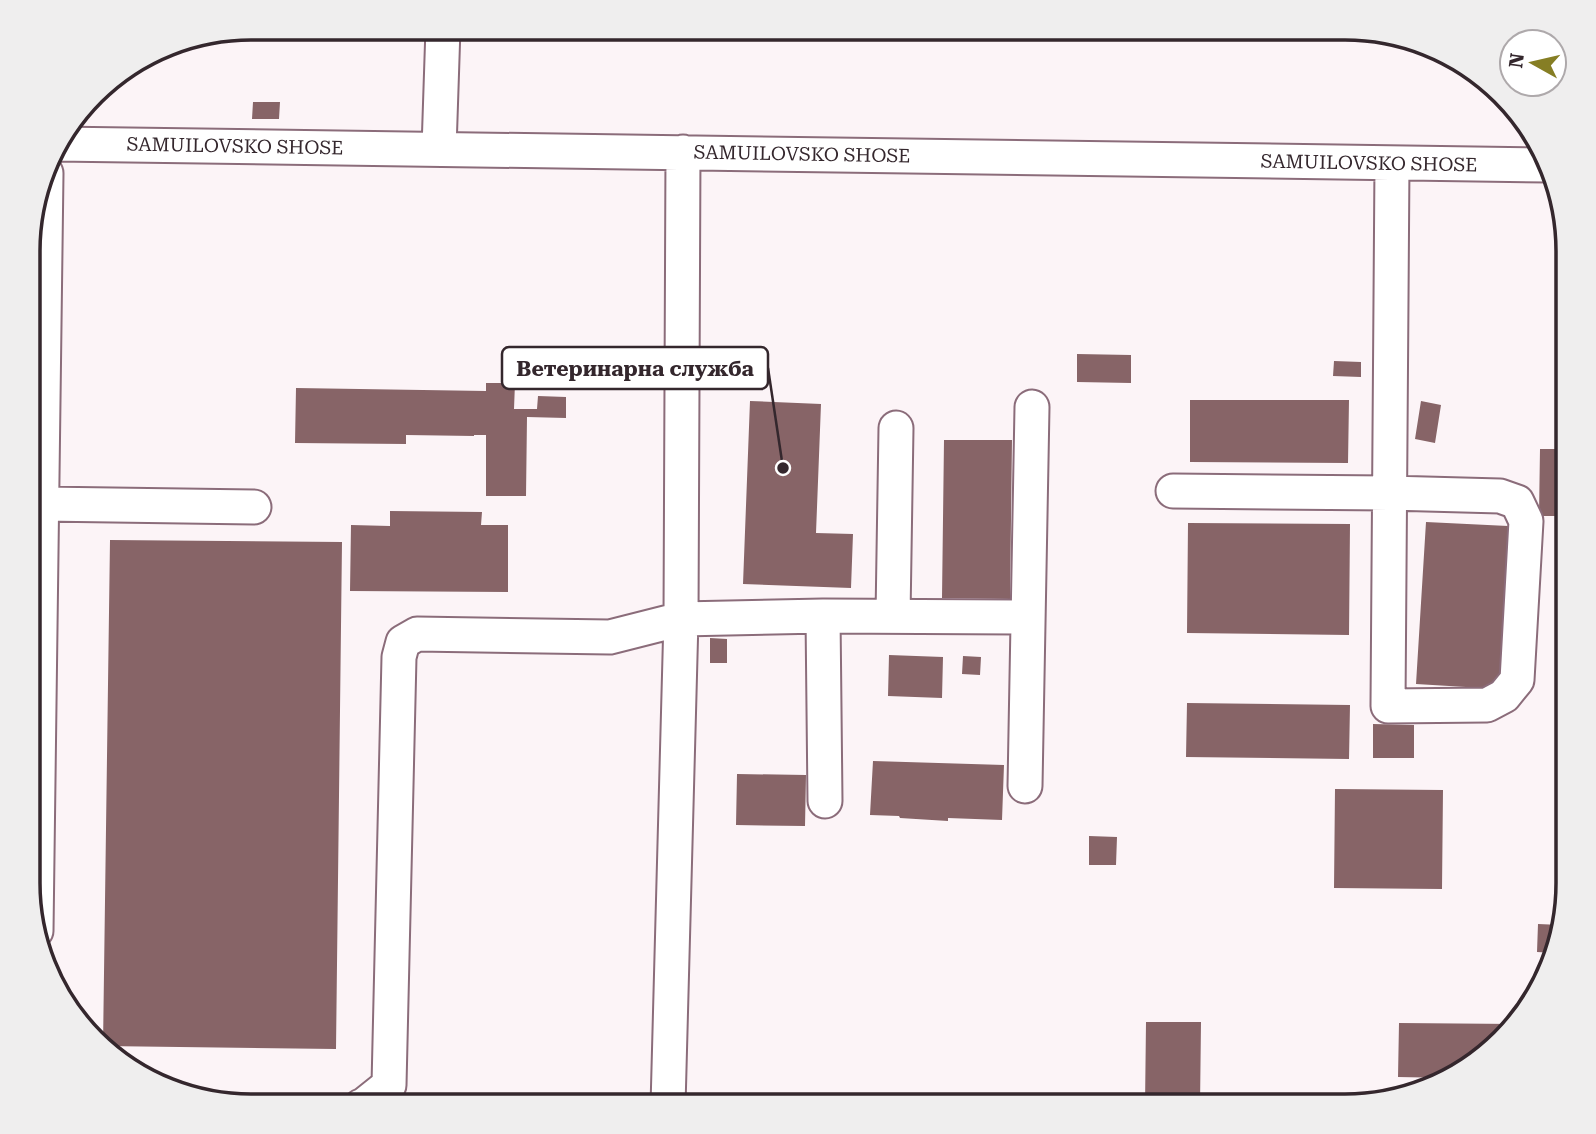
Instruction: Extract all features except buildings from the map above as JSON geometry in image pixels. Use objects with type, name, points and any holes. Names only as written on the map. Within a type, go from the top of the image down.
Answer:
[{"type":"street","points":[[439,149],[443,41]]},
{"type":"street","name":"SAMUILOVSKO SHOSE","points":[[69,144],[1537,165]]},
{"type":"street","points":[[668,1093],[681,619],[682,152]]},
{"type":"street","points":[[1173,491],[1389,493],[1500,496],[1517,502],[1526,521],[1517,680],[1504,696],[1487,705],[1388,706],[1389,493],[1392,163]]},
{"type":"street","points":[[41,649],[46,203]]},
{"type":"street","points":[[1025,786],[1032,407]]},
{"type":"street","points":[[893,616],[896,428]]},
{"type":"street","points":[[43,504],[254,507]]},
{"type":"street","points":[[823,616],[825,801]]},
{"type":"street","points":[[378,1093],[388,1085],[399,657],[404,642],[417,634],[610,637],[681,619],[823,616],[1028,617]]},
{"type":"place","name":"Ветеринарна служба","points":[[783,468]]}]
